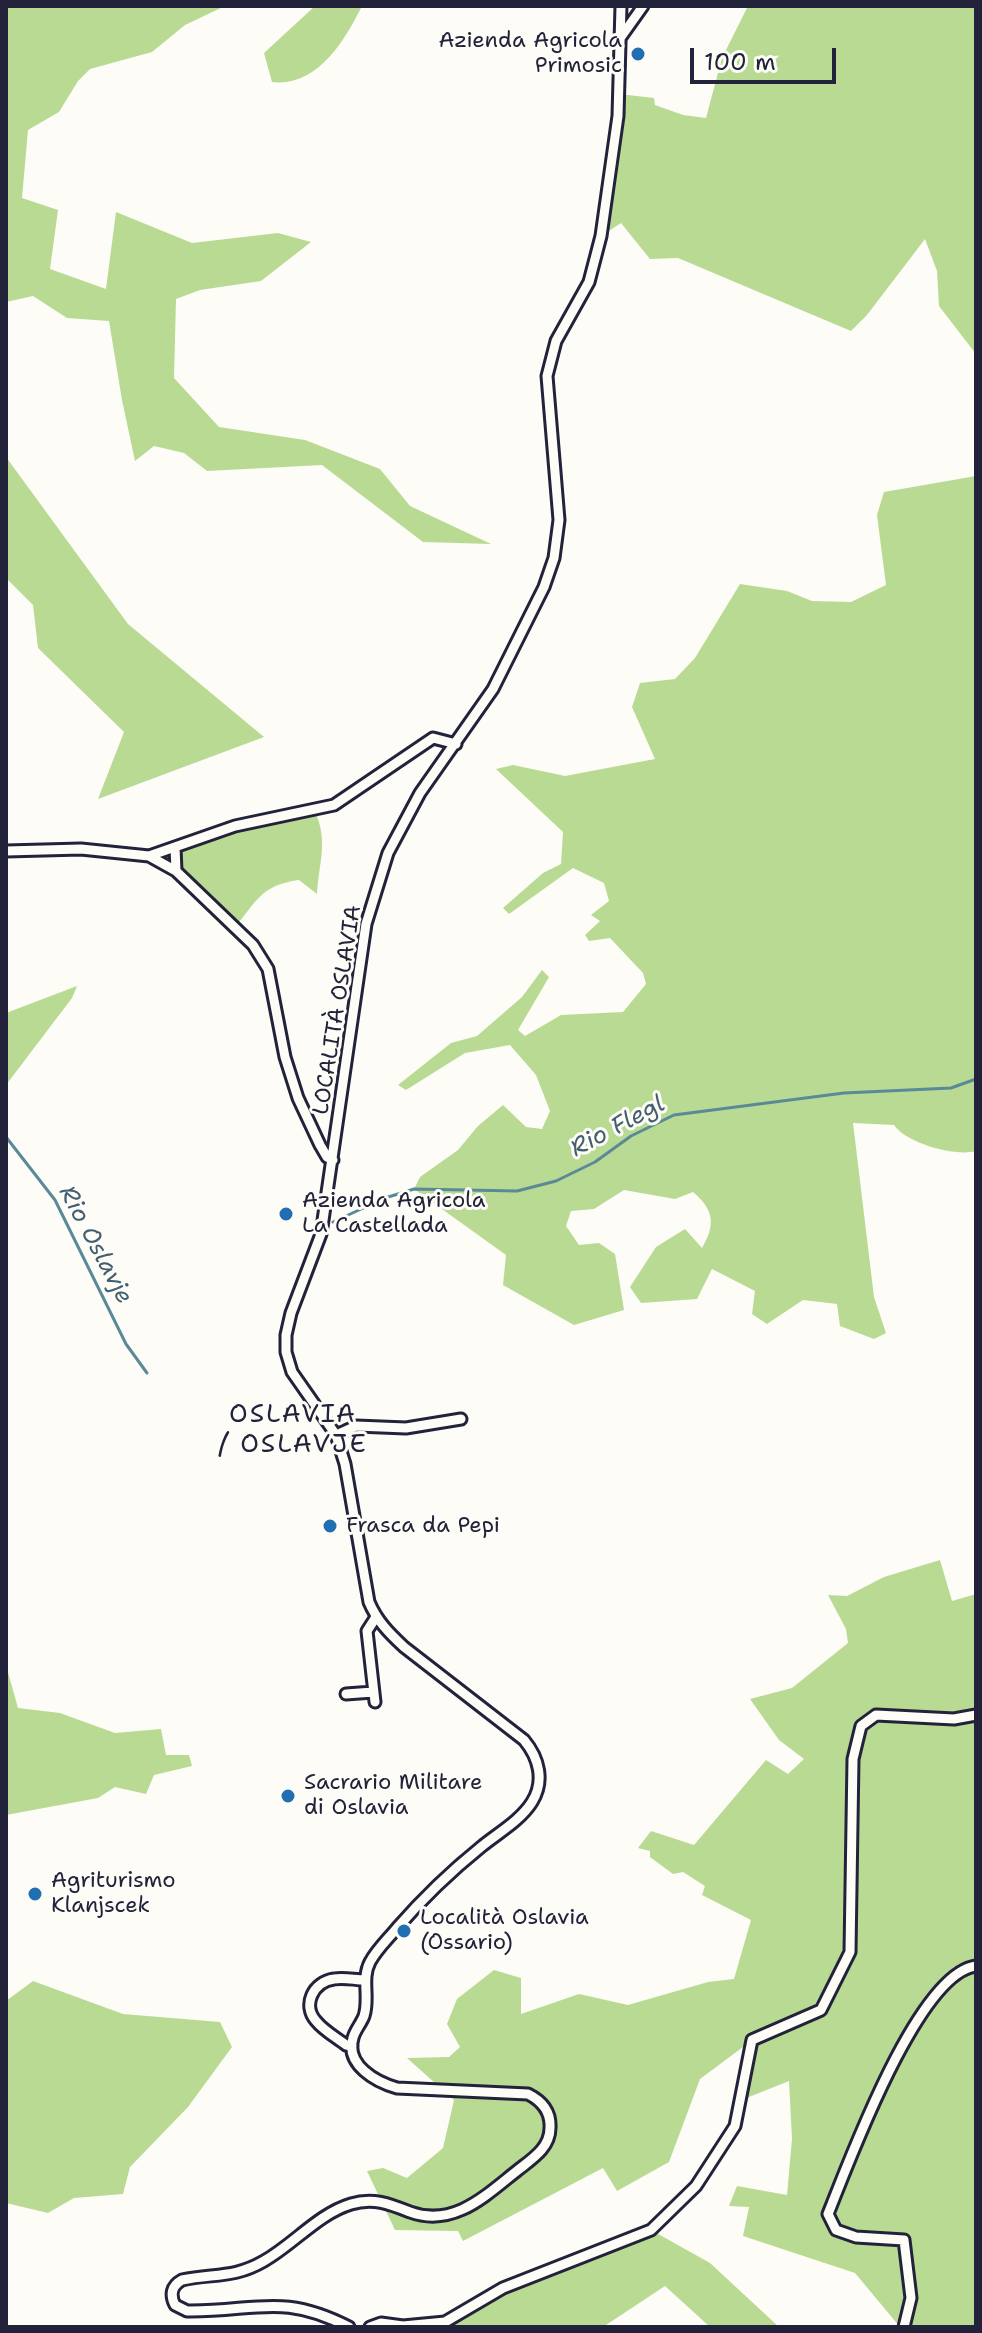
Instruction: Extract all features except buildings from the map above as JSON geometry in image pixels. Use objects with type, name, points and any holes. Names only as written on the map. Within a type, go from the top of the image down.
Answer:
[{"type":"street","name":"LOCALITÀ OSLAVIA","points":[[336,1435],[297,1382],[286,1352],[288,1321],[321,1234],[370,909],[398,830],[420,793],[493,689],[550,574],[559,533],[548,395],[550,357],[589,282],[601,236],[618,116],[621,6]]},
{"type":"street","points":[[621,37],[643,6]]},
{"type":"street","name":"LOCALITÀ OSLAVIA","points":[[149,856],[235,826],[334,805],[433,738],[456,744]]},
{"type":"street","points":[[175,847],[176,871]]},
{"type":"street","name":"LOCALITÀ OSLAVIA","points":[[6,851],[81,849],[149,856],[176,871],[253,945],[268,969],[285,1057],[298,1098],[320,1145],[327,1157],[333,1160]]},
{"type":"street","points":[[349,2327],[313,2310],[283,2305],[187,2311],[175,2305],[172,2293],[175,2285],[182,2280],[230,2275],[254,2266],[328,2215],[348,2205],[380,2201],[417,2214],[433,2216],[463,2210],[539,2153],[550,2133],[550,2121],[544,2106],[535,2098],[508,2092],[388,2086],[362,2069],[355,2060],[352,2046],[365,2011],[365,1980],[373,1956],[441,1880],[527,1809],[538,1789],[537,1761],[524,1740],[387,1631],[376,1617],[366,1587],[345,1464],[336,1435],[356,1426],[406,1428],[461,1419]]},
{"type":"street","points":[[346,1694],[374,1697],[367,1631],[376,1617]]},
{"type":"street","points":[[370,2327],[381,2323],[403,2326],[445,2322],[503,2288],[651,2230],[696,2186],[735,2126],[752,2040],[821,2010],[850,1952],[853,1759],[861,1726],[876,1715],[954,1719],[976,1715]]},
{"type":"street","points":[[904,2327],[911,2298],[904,2240],[846,2234],[836,2230],[828,2214],[870,2110],[910,2032],[948,1980],[972,1966]]},
{"type":"street","points":[[352,2046],[346,2045],[318,2023],[312,2015],[310,2000],[317,1987],[330,1979],[365,1980]]},
{"type":"green space","points":[[6,6],[225,6],[185,25],[152,52],[90,69],[78,81],[59,112],[28,130],[22,198],[58,210],[50,269],[106,289],[116,212],[192,243],[278,233],[311,242],[261,281],[200,290],[176,299],[174,378],[219,427],[305,440],[380,469],[410,506],[491,544],[423,542],[322,465],[207,471],[184,453],[154,446],[135,461],[109,321],[67,318],[33,296],[6,302]]},
{"type":"green space","points":[[315,6],[362,6],[347,34],[316,70],[288,82],[272,82],[264,53]]},
{"type":"green space","points":[[748,6],[976,6],[976,354],[939,306],[937,271],[925,239],[867,315],[851,331],[678,258],[650,259],[621,223],[601,236],[619,94],[654,98],[655,105],[683,115],[706,118],[722,58]]},
{"type":"green space","points":[[6,457],[128,624],[264,737],[98,799],[124,732],[38,648],[33,605],[6,578]]},
{"type":"green space","points":[[976,476],[976,1151],[956,1152],[932,1147],[909,1138],[894,1125],[853,1123],[874,1297],[886,1333],[874,1339],[840,1326],[837,1304],[803,1300],[767,1324],[752,1314],[755,1291],[712,1269],[697,1299],[641,1303],[630,1287],[656,1247],[685,1229],[702,1248],[711,1218],[705,1205],[693,1192],[675,1199],[624,1190],[594,1209],[571,1211],[566,1226],[579,1245],[599,1243],[615,1254],[624,1310],[574,1325],[503,1285],[506,1255],[414,1189],[420,1177],[458,1150],[478,1126],[503,1105],[526,1127],[542,1129],[550,1111],[536,1075],[510,1045],[465,1053],[406,1090],[398,1085],[451,1043],[477,1036],[522,997],[542,970],[549,977],[518,1030],[525,1036],[561,1015],[623,1012],[646,984],[643,973],[610,938],[589,941],[585,935],[600,921],[591,915],[609,901],[604,883],[573,868],[509,914],[503,908],[543,873],[561,864],[563,832],[496,769],[513,765],[565,776],[655,759],[632,707],[640,683],[675,679],[695,658],[740,584],[787,591],[812,601],[851,602],[886,585],[877,515],[884,492]]},
{"type":"green space","points":[[314,809],[322,841],[317,894],[299,880],[276,886],[255,902],[235,927],[176,871],[175,847]]},
{"type":"green space","points":[[77,986],[72,998],[6,1085],[6,1013]]},
{"type":"green space","points":[[940,1560],[952,1601],[976,1594],[976,2327],[900,2327],[855,2273],[743,2236],[749,2207],[729,2206],[737,2186],[787,2195],[792,2139],[789,2081],[749,2097],[735,2126],[751,2041],[700,2079],[669,2162],[617,2191],[603,2168],[463,2241],[458,2231],[395,2230],[367,2171],[383,2168],[407,2178],[443,2148],[454,2100],[407,2058],[449,2057],[460,2047],[447,2024],[457,1999],[494,1970],[521,1978],[521,2014],[579,1994],[628,2005],[708,1982],[734,1979],[751,1920],[702,1895],[705,1886],[683,1872],[673,1874],[650,1857],[650,1851],[638,1848],[651,1831],[694,1845],[766,1760],[788,1774],[804,1759],[779,1740],[750,1699],[792,1688],[848,1643],[846,1629],[828,1595],[847,1596],[884,1577]]},
{"type":"green space","points":[[6,1665],[18,1708],[60,1713],[115,1733],[161,1729],[166,1755],[189,1755],[192,1766],[154,1775],[146,1794],[115,1787],[98,1798],[6,1815]]},
{"type":"green space","points":[[33,1981],[123,2014],[220,2022],[232,2047],[188,2107],[130,2167],[123,2194],[74,2198],[48,2213],[6,2203],[6,2001]]},
{"type":"green space","points":[[651,2230],[710,2263],[779,2327],[710,2327],[665,2286],[603,2327],[419,2327],[445,2322],[480,2300]]},
{"type":"waterway","name":"Rio Flegl","points":[[333,1222],[385,1198],[414,1189],[517,1191],[556,1181],[595,1162],[631,1136],[674,1115],[844,1093],[951,1088],[976,1079]]},
{"type":"waterway","name":"Rio Oslavje","points":[[6,1137],[55,1200],[126,1344],[147,1373]]},
{"type":"waterway","points":[[976,1953],[976,1997]]},
{"type":"waterway","points":[[976,2191],[976,2199]]},
{"type":"place","name":"Azienda Agricola Primosic","points":[[638,54]]},
{"type":"place","name":"Azienda Agricola La Castellada","points":[[286,1214]]},
{"type":"place","name":"Frasca da Pepi","points":[[330,1526]]},
{"type":"place","name":"Sacrario Militare di Oslavia","points":[[288,1796]]},
{"type":"place","name":"Agriturismo Klanjscek","points":[[35,1894]]},
{"type":"place","name":"Località Oslavia (Ossario)","points":[[404,1931]]},
{"type":"district","name":"OSLAVIA / OSLAVJE","points":[[293,1430]]}]
